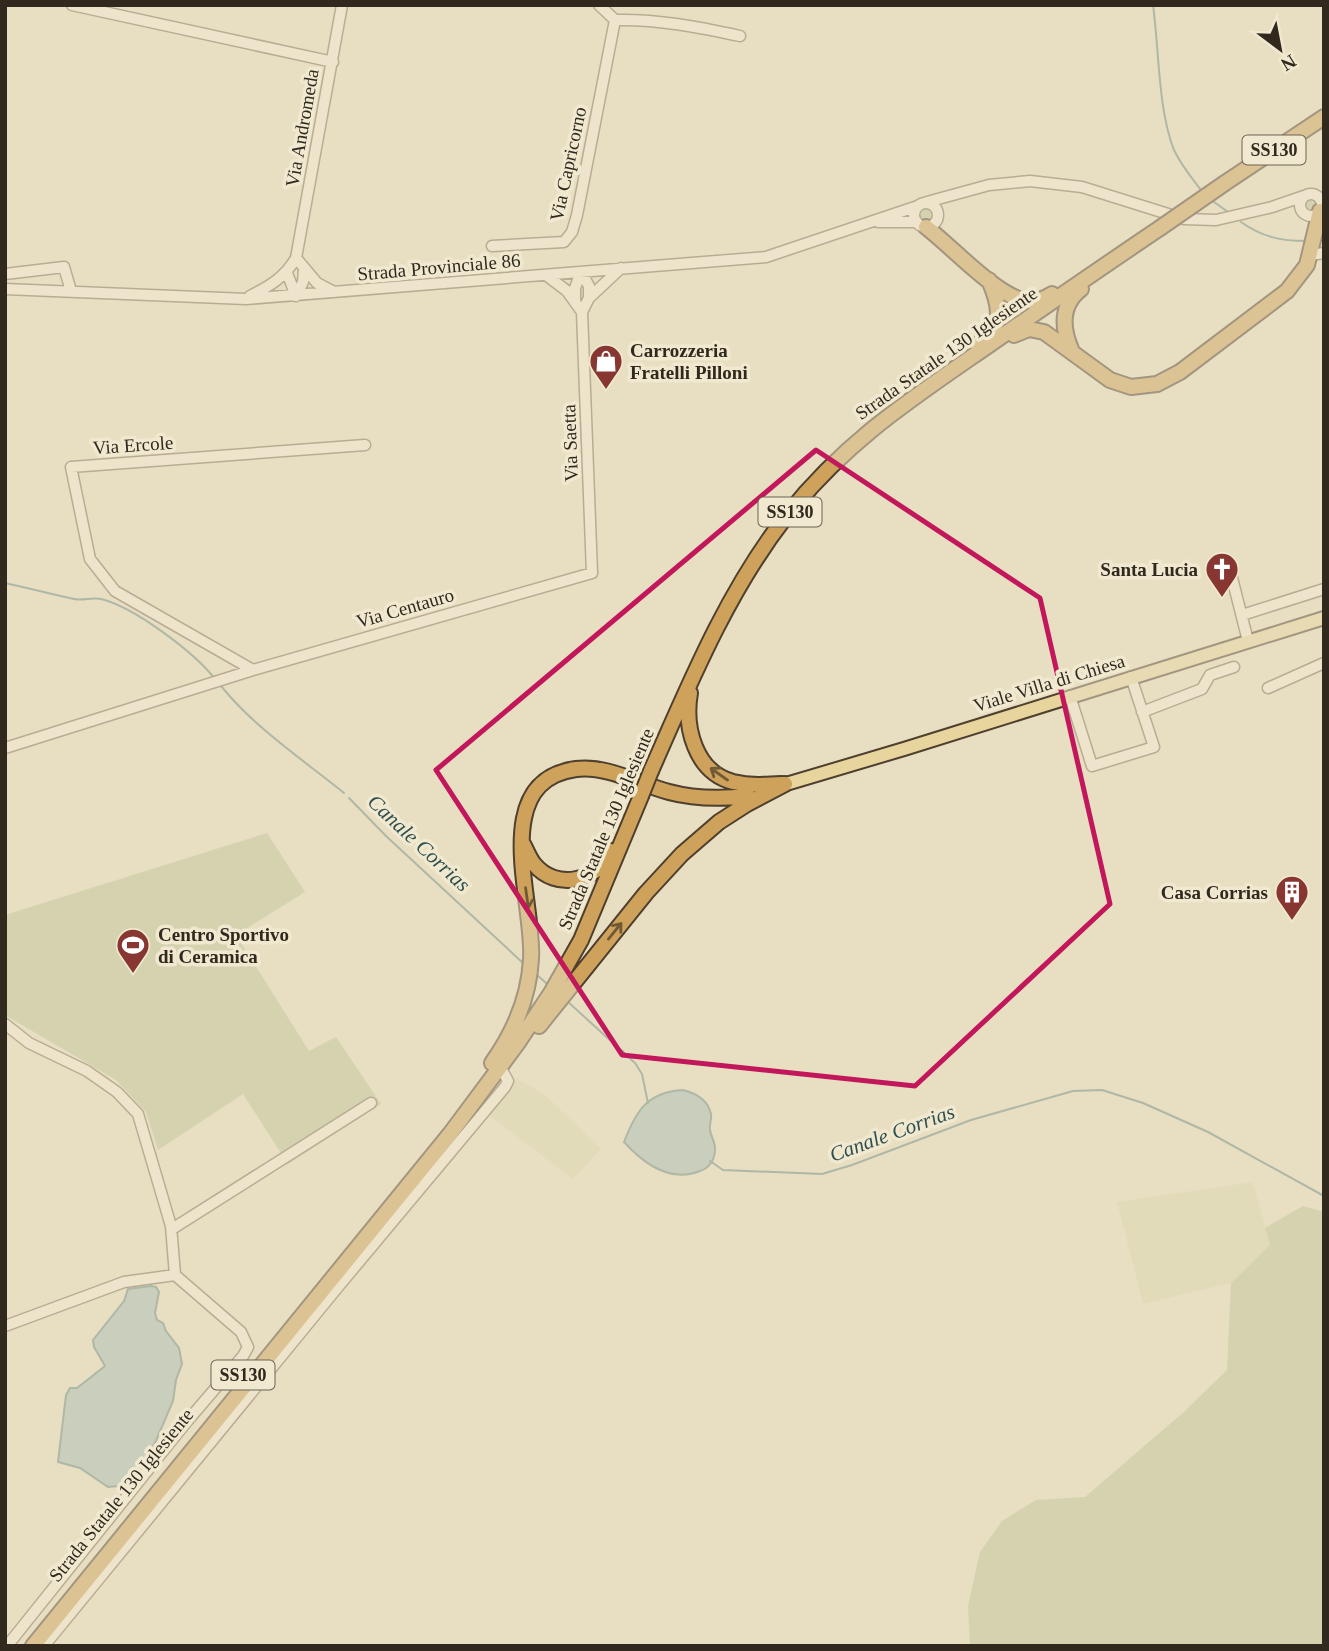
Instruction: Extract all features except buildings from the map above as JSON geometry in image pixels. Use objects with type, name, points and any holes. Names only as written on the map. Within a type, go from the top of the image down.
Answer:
[{"type":"highway","name":"Strada Statale 130 Iglesiente","points":[[568,979],[640,797],[686,700],[709,642],[739,586],[784,519],[840,456],[890,414],[1324,117]]},
{"type":"highway","points":[[932,384],[963,370],[1021,331],[1034,330],[1044,332],[1095,370],[1120,384],[1140,387],[1157,384],[1180,373],[1280,299],[1317,254],[1315,210]]},
{"type":"highway","points":[[929,221],[947,243],[989,281],[1019,299],[1045,299],[1095,265],[1120,255]]},
{"type":"highway","points":[[1072,351],[1064,328],[1068,304],[1076,293],[1102,274],[1120,255]]},
{"type":"highway","points":[[932,384],[992,330],[999,308],[989,281]]},
{"type":"highway","points":[[686,700],[688,723],[696,751],[704,763],[731,782],[755,786],[785,784]]},
{"type":"highway","points":[[464,1105],[515,1025],[530,975],[531,926],[521,841],[523,821],[531,799],[549,780],[572,770],[587,768],[689,796],[748,796]]},
{"type":"highway","points":[[450,1134],[502,1070],[568,979],[682,855],[719,822],[785,784]]},
{"type":"highway","points":[[521,841],[534,863],[552,877],[575,880],[589,876],[600,868],[609,856],[625,817],[640,797]]},
{"type":"highway","name":"Strada Statale 130 Iglesiente","points":[[23,1646],[555,997]]},
{"type":"highway","name":"Strada Statale 130 Iglesiente","points":[[33,1646],[450,1134],[517,1044]]},
{"type":"main road","name":"Viale Villa di Chiesa","points":[[748,796],[1324,618]]},
{"type":"street","points":[[72,5],[332,62]]},
{"type":"street","name":"Via Andromeda","points":[[246,299],[269,287],[287,272],[296,258],[342,5]]},
{"type":"street","points":[[599,5],[615,20],[649,19],[740,36]]},
{"type":"street","name":"Via Capricorno","points":[[492,246],[564,242],[572,233],[615,20]]},
{"type":"street","name":"Strada Provinciale 86","points":[[5,289],[246,299],[766,257],[893,213],[989,185],[1030,181],[1082,187],[1184,219],[1216,220],[1272,207],[1324,190]]},
{"type":"street","name":"Strada Provinciale 86","points":[[871,222],[929,221],[958,194]]},
{"type":"street","points":[[1308,195],[1320,197],[1315,210],[1300,205],[1308,195]]},
{"type":"street","points":[[923,204],[935,206],[929,221],[914,212],[923,204]]},
{"type":"street","name":"Strada Provinciale 86","points":[[1272,207],[1315,210]]},
{"type":"street","points":[[296,258],[317,283],[336,293]]},
{"type":"street","points":[[5,274],[64,267],[72,291]]},
{"type":"street","name":"Via Saetta","points":[[582,312],[589,298],[621,268]]},
{"type":"street","points":[[296,296],[303,282],[304,270]]},
{"type":"street","points":[[287,272],[296,296]]},
{"type":"street","points":[[581,272],[589,286],[589,298]]},
{"type":"street","points":[[575,300],[575,288],[581,272]]},
{"type":"street","name":"Via Saetta","points":[[546,275],[568,291],[582,312],[592,573]]},
{"type":"street","name":"Via Ercole","points":[[253,670],[115,591],[90,559],[71,467],[365,445]]},
{"type":"street","points":[[1229,566],[1248,641]]},
{"type":"street","name":"Via Centauro","points":[[5,748],[253,670],[592,573]]},
{"type":"street","points":[[1242,615],[1324,589]]},
{"type":"street","points":[[1268,688],[1324,663]]},
{"type":"street","points":[[1142,712],[1202,690],[1210,675],[1234,667]]},
{"type":"street","points":[[1070,696],[1092,766],[1154,747],[1131,677]]},
{"type":"street","points":[[5,1024],[29,1043],[87,1070],[117,1092],[138,1114],[172,1229],[175,1275],[241,1332],[248,1346],[243,1356],[184,1425],[7,1646]]},
{"type":"street","points":[[44,1646],[505,1087],[508,1081],[502,1070]]},
{"type":"street","points":[[172,1229],[371,1103]]},
{"type":"street","points":[[5,1326],[124,1282],[175,1275]]},
{"type":"highlighted area","points":[[816,450],[1040,598],[1110,904],[915,1086],[622,1055],[436,770]]},
{"type":"shaded area","points":[[516,1078],[545,1095],[601,1149],[573,1179],[487,1114]]},
{"type":"shaded area","points":[[1253,1182],[1270,1245],[1231,1283],[1143,1304],[1117,1202]]},
{"type":"green space","points":[[1311,195],[1319,200],[1320,204],[1315,212],[1311,213],[1303,208],[1302,204],[1307,196]]},
{"type":"green space","points":[[922,205],[930,205],[935,214],[933,221],[922,223],[917,218],[917,210]]},
{"type":"green space","name":"Centro Sportivo di Ceramica","points":[[267,833],[305,892],[236,935],[309,1051],[336,1037],[381,1104],[288,1164],[243,1094],[158,1150],[146,1112],[116,1080],[5,1015],[5,915]]},
{"type":"green space","points":[[1303,1206],[1324,1212],[1324,1646],[970,1646],[968,1606],[980,1552],[1002,1521],[1036,1500],[1085,1497],[1185,1411],[1227,1370],[1231,1283],[1270,1245],[1265,1228]]},
{"type":"water","points":[[683,1090],[700,1098],[707,1105],[715,1151],[712,1161],[700,1171],[689,1174],[668,1173],[648,1164],[624,1142],[644,1105],[660,1095]]},
{"type":"water","points":[[156,1287],[159,1292],[155,1313],[157,1320],[163,1323],[179,1348],[182,1364],[173,1401],[155,1443],[133,1476],[118,1486],[108,1487],[80,1468],[58,1462],[66,1395],[70,1388],[77,1388],[105,1366],[93,1340],[124,1301],[128,1289]]},
{"type":"waterway","points":[[1153,5],[1162,98],[1169,134],[1180,161],[1201,190]]},
{"type":"waterway","points":[[1210,199],[1228,212]]},
{"type":"waterway","points":[[1241,222],[1272,237],[1306,241]]},
{"type":"waterway","name":"Canale Corrias","points":[[5,583],[74,599],[98,599],[115,604],[162,632],[193,656],[215,679]]},
{"type":"waterway","name":"Canale Corrias","points":[[221,686],[249,716],[344,793]]},
{"type":"waterway","name":"Canale Corrias","points":[[349,798],[386,836],[523,963]]},
{"type":"waterway","name":"Canale Corrias","points":[[536,974],[547,984]]},
{"type":"waterway","name":"Canale Corrias","points":[[567,1001],[635,1063],[642,1074],[648,1103]]},
{"type":"waterway","name":"Canale Corrias","points":[[710,1161],[723,1170],[822,1174],[971,1120],[1073,1091],[1102,1090],[1143,1103],[1208,1132],[1324,1196]]},
{"type":"place","name":"Carrozzeria Fratelli Pilloni","points":[[606,391]]},
{"type":"place","name":"Santa Lucia","points":[[1222,599]]},
{"type":"place","name":"Casa Corrias","points":[[1292,922]]},
{"type":"place","name":"Centro Sportivo di Ceramica","points":[[133,975]]}]
